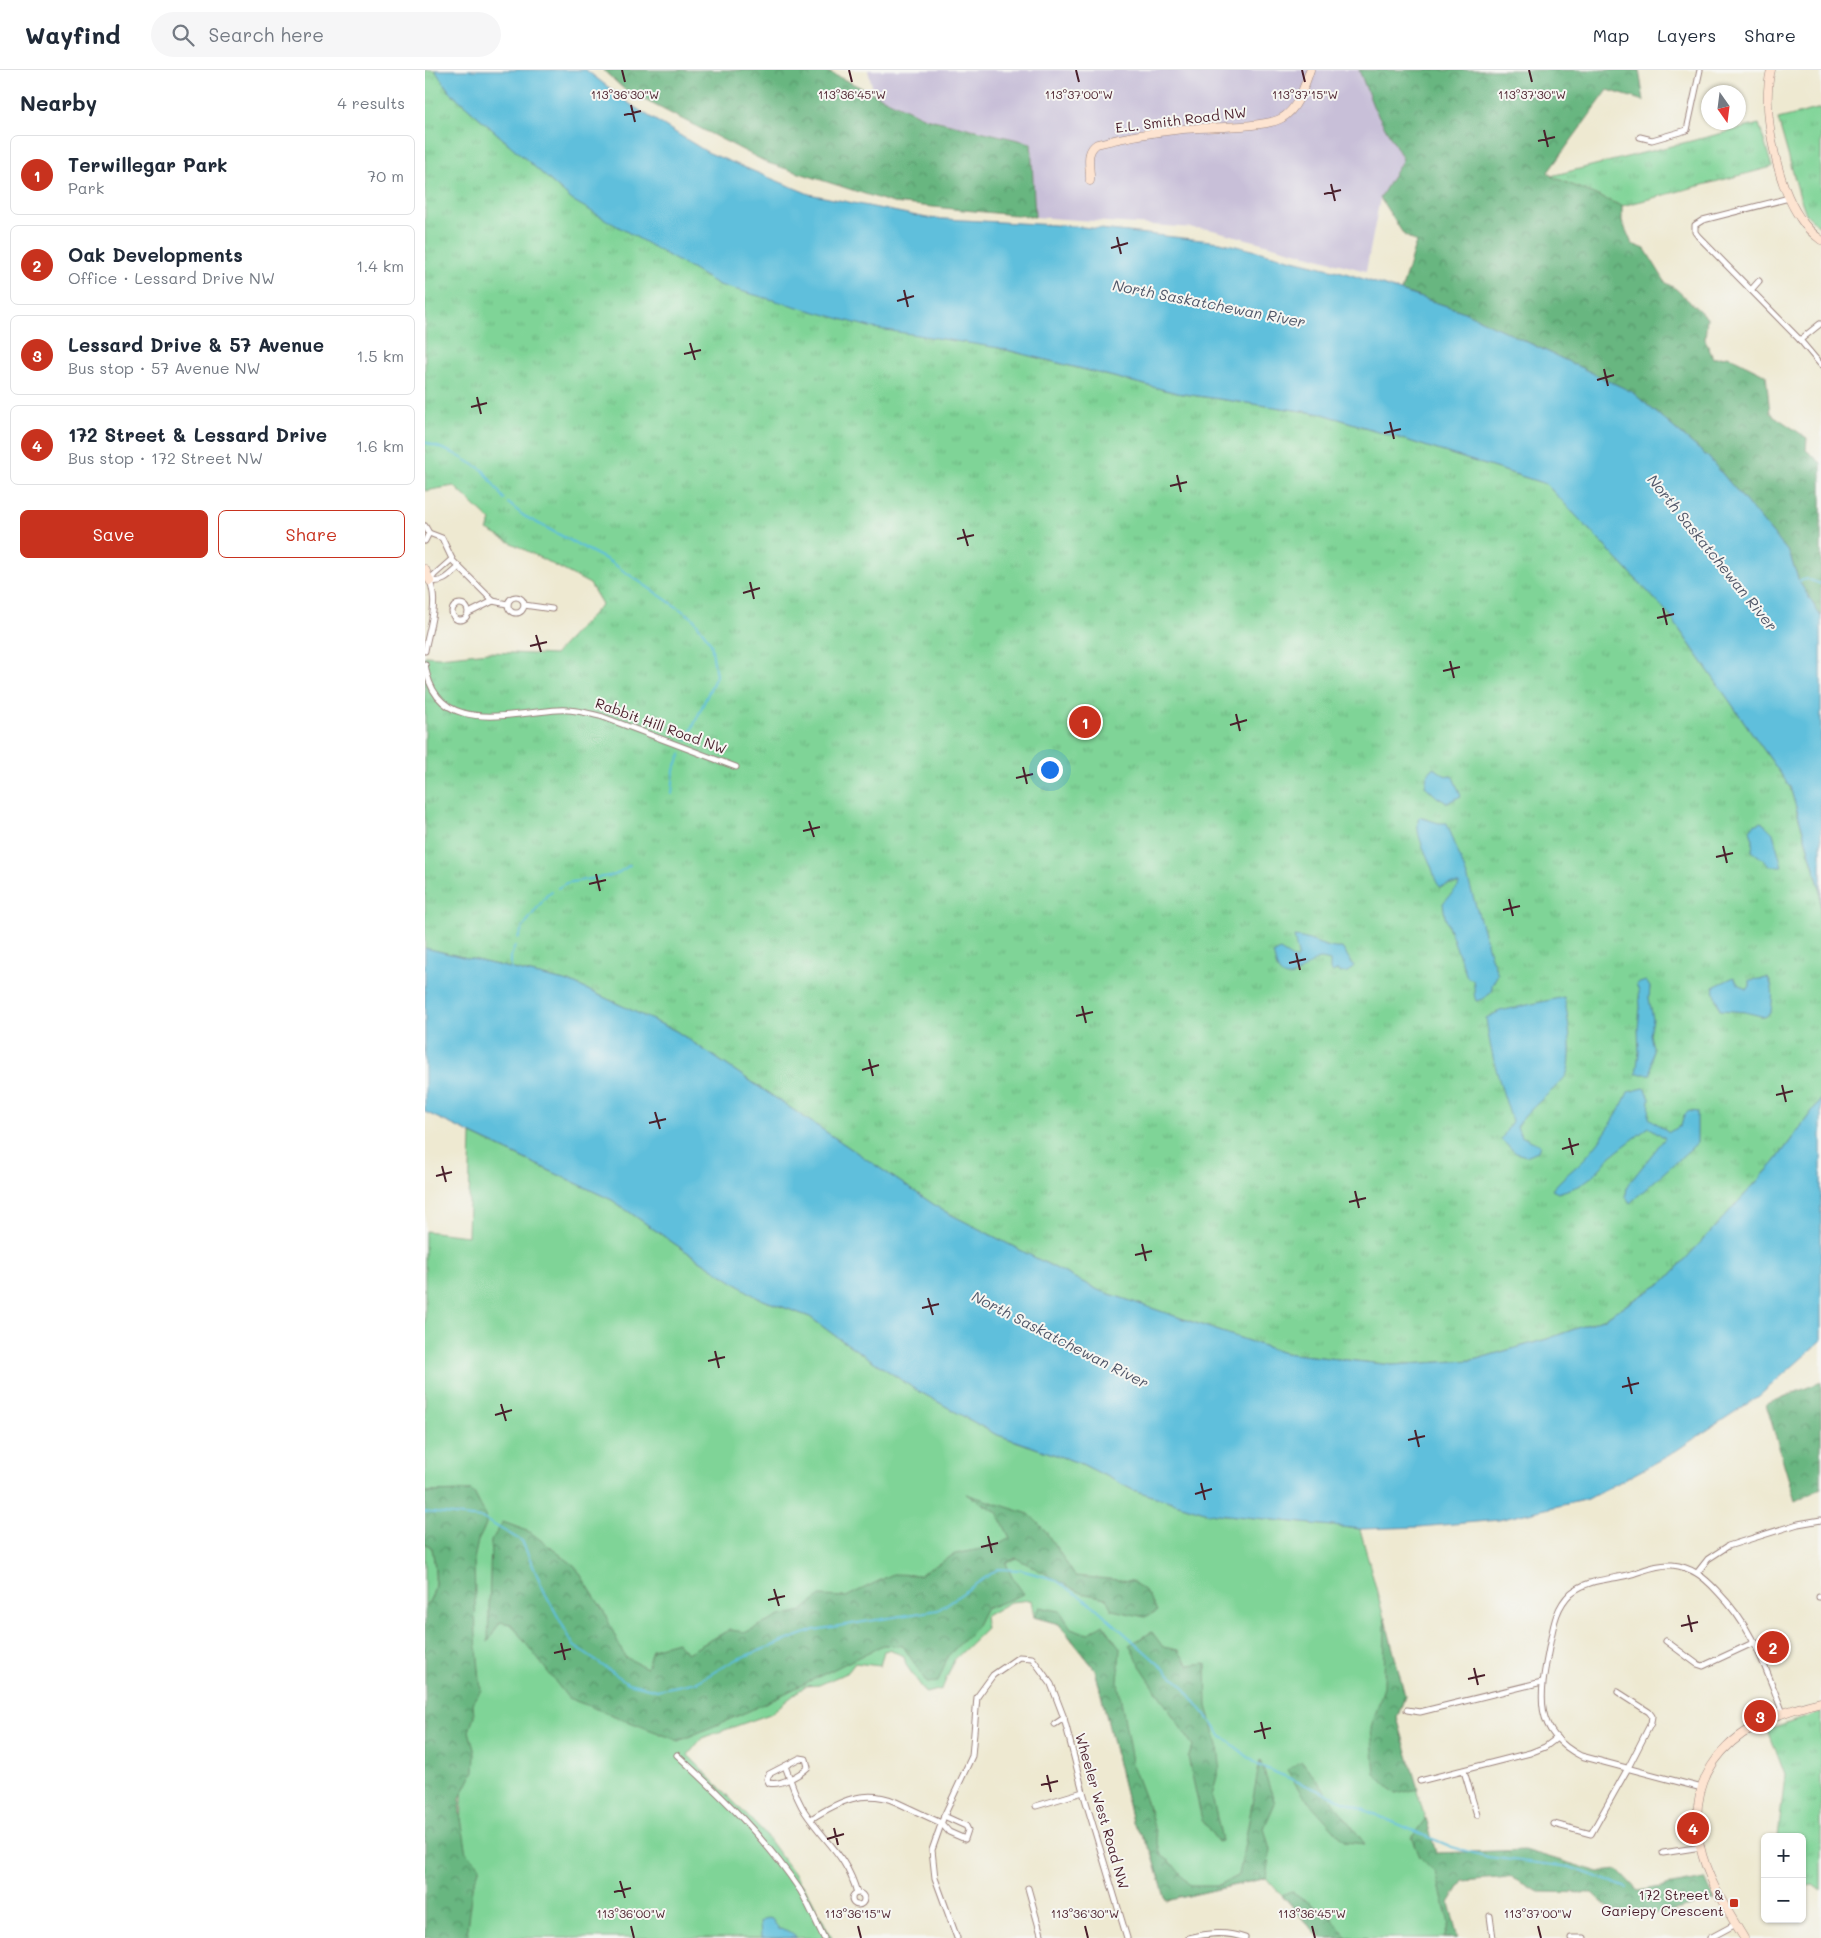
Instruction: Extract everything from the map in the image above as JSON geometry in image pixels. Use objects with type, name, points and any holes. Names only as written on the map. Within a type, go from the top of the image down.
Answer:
[{"type":"street","name":"E.L. Smith Road NW","points":[[1090,182],[1089,153],[1091,148],[1097,144],[1182,130],[1270,122],[1281,119],[1294,108],[1310,70]]},
{"type":"street","points":[[1640,137],[1652,140],[1687,130],[1700,70]]},
{"type":"street","points":[[1771,70],[1767,102],[1769,127],[1789,198],[1800,219],[1821,240]]},
{"type":"street","points":[[1789,198],[1703,220],[1695,225],[1695,232],[1800,340],[1821,365]]},
{"type":"street","points":[[1751,290],[1759,281]]},
{"type":"street","points":[[1800,340],[1820,324]]},
{"type":"street","points":[[425,526],[429,533],[439,535],[444,540],[452,559],[493,601],[507,604]]},
{"type":"street","points":[[425,541],[429,533]]},
{"type":"street","points":[[430,581],[452,559]]},
{"type":"street","points":[[430,581],[441,582],[459,567]]},
{"type":"street","points":[[425,569],[434,594],[435,605],[425,651]]},
{"type":"street","points":[[518,597],[523,600],[524,606],[522,611],[515,614],[508,609],[507,604],[510,599],[518,597]]},
{"type":"street","points":[[469,613],[493,601]]},
{"type":"street","points":[[524,606],[552,609]]},
{"type":"street","name":"Rabbit Hill Road NW","points":[[425,664],[429,682],[438,696],[453,709],[466,715],[480,717],[560,710],[581,711],[603,717],[736,767]]},
{"type":"street","points":[[1697,1573],[1708,1559],[1728,1546],[1798,1524],[1821,1520]]},
{"type":"street","points":[[1702,1788],[1581,1756],[1570,1750],[1557,1738],[1548,1724],[1543,1712],[1541,1693],[1555,1618],[1565,1601],[1576,1590],[1596,1581],[1662,1566],[1680,1566],[1697,1573],[1707,1580],[1737,1612],[1755,1642],[1783,1713]]},
{"type":"street","points":[[1666,1641],[1697,1664],[1703,1666],[1755,1642]]},
{"type":"street","name":"Wheeler West Road NW","points":[[944,1816],[972,1756],[977,1697],[993,1675],[1019,1657],[1032,1658],[1051,1684],[1064,1718],[1083,1792],[1127,1938]]},
{"type":"street","points":[[1407,1710],[1420,1712],[1542,1682]]},
{"type":"street","points":[[1554,1824],[1591,1834],[1628,1768],[1652,1719],[1649,1712],[1618,1692]]},
{"type":"street","points":[[1745,1938],[1735,1924],[1715,1886],[1701,1847],[1698,1810],[1702,1788],[1718,1757],[1741,1734],[1783,1713],[1821,1702]]},
{"type":"street","name":"Wheeler West Road NW","points":[[1055,1724],[1064,1718]]},
{"type":"street","points":[[1420,1781],[1530,1753],[1545,1747],[1557,1738]]},
{"type":"street","points":[[677,1755],[722,1797],[761,1839],[800,1891],[823,1938]]},
{"type":"street","points":[[801,1758],[806,1759],[808,1763],[808,1767],[805,1770],[790,1778],[773,1784],[769,1783],[767,1779],[769,1774],[785,1766],[801,1758]]},
{"type":"street","points":[[785,1766],[805,1812],[845,1862],[857,1893]]},
{"type":"street","points":[[1464,1771],[1477,1816]]},
{"type":"street","points":[[1036,1806],[1083,1792]]},
{"type":"street","points":[[811,1819],[836,1803],[854,1797],[873,1796],[888,1798],[941,1823],[949,1832],[965,1839],[969,1830],[966,1826],[944,1816],[941,1823],[932,1850],[935,1878],[957,1938]]},
{"type":"street","points":[[1663,1854],[1701,1847]]},
{"type":"street","points":[[1027,1888],[1042,1938]]},
{"type":"street","points":[[1489,1916],[1493,1938]]},
{"type":"street","points":[[1710,1938],[1735,1924]]},
{"type":"street","points":[[1189,1938],[1207,1934],[1233,1934],[1245,1938]]},
{"type":"street","points":[[1571,1938],[1584,1938]]},
{"type":"shaded area","points":[[868,70],[1359,70],[1375,109],[1403,159],[1380,198],[1366,271],[1209,229],[1035,217],[1031,143],[925,118],[874,94]]},
{"type":"green space","points":[[425,70],[435,70],[449,91],[572,200],[998,348],[1177,393],[1323,414],[1546,484],[1667,612],[1790,787],[1820,889],[1821,1099],[1774,1163],[1665,1281],[1605,1318],[1547,1339],[1473,1360],[1392,1365],[1284,1353],[1098,1290],[942,1210],[676,1031],[573,983],[425,948],[425,656],[439,657],[489,652],[554,655],[602,604],[590,584],[487,530],[491,521],[454,486],[425,491]]},
{"type":"green space","points":[[603,70],[824,70],[925,118],[1031,143],[1035,217],[893,203],[768,163],[625,90]]},
{"type":"green space","points":[[1359,70],[1639,70],[1644,101],[1608,90],[1548,172],[1551,176],[1622,206],[1622,221],[1632,244],[1645,249],[1666,283],[1676,289],[1707,318],[1705,339],[1713,358],[1728,356],[1766,375],[1770,413],[1807,438],[1806,450],[1821,463],[1821,617],[1799,581],[1789,553],[1709,458],[1632,392],[1462,311],[1401,291],[1416,242],[1404,235],[1380,198],[1403,159],[1373,106]]},
{"type":"green space","points":[[1821,108],[1821,228],[1806,214],[1778,119]]},
{"type":"green space","points":[[1759,124],[1772,167],[1622,206],[1551,176],[1735,130],[1746,130],[1746,127]]},
{"type":"green space","points":[[471,1134],[612,1200],[758,1298],[810,1317],[915,1389],[995,1434],[1082,1464],[1133,1490],[1208,1513],[1360,1529],[1405,1696],[1397,1718],[1458,1938],[1323,1938],[1317,1935],[1266,1878],[1166,1901],[1152,1852],[1132,1821],[1095,1669],[1059,1624],[1034,1617],[1031,1600],[1010,1602],[984,1617],[986,1629],[954,1660],[942,1689],[926,1693],[906,1665],[904,1656],[889,1650],[884,1651],[880,1666],[855,1663],[848,1672],[819,1685],[805,1686],[770,1714],[702,1738],[688,1755],[763,1832],[810,1896],[832,1938],[458,1938],[471,1491],[425,1492],[425,1231],[468,1236]]},
{"type":"green space","points":[[1821,1382],[1821,1488],[1795,1501],[1766,1404]]},
{"type":"green space","points":[[471,1491],[474,1493],[485,1514],[486,1525],[478,1541],[474,1559],[476,1638],[481,1690],[473,1703],[474,1717],[469,1731],[475,1753],[474,1771],[460,1798],[460,1813],[467,1853],[479,1865],[479,1870],[472,1888],[467,1928],[469,1938],[425,1938],[425,1606],[433,1594],[435,1578],[432,1548],[425,1543],[425,1492]]},
{"type":"green space","points":[[966,1494],[1029,1514],[1044,1529],[1075,1576],[1132,1581],[1146,1592],[1157,1611],[1145,1617],[1112,1610],[1106,1598],[1081,1593],[1016,1558],[1006,1563],[1012,1577],[1024,1594],[985,1609],[976,1627],[948,1656],[938,1682],[927,1683],[903,1646],[883,1645],[749,1711],[679,1741],[568,1698],[511,1624],[500,1622],[488,1642],[491,1541],[503,1522],[530,1532],[575,1566],[603,1610],[625,1657],[647,1668],[652,1649],[677,1642],[687,1653],[729,1630],[746,1632],[780,1616],[802,1611],[820,1596],[846,1597],[893,1574],[919,1575],[955,1554],[996,1546],[1010,1538],[997,1512]]},
{"type":"green space","points":[[425,1543],[432,1548],[435,1586],[430,1600],[425,1606]]},
{"type":"green space","points":[[1039,1607],[1060,1611],[1071,1628],[1088,1634],[1103,1624],[1120,1648],[1118,1683],[1133,1767],[1150,1812],[1161,1855],[1171,1862],[1190,1886],[1217,1886],[1239,1875],[1260,1760],[1275,1803],[1264,1828],[1270,1850],[1266,1878],[1166,1901],[1152,1852],[1132,1821],[1095,1669],[1059,1624],[1034,1617]]},
{"type":"green space","points":[[1385,1618],[1405,1696],[1397,1718],[1418,1789],[1396,1794],[1375,1774],[1371,1728],[1384,1687]]},
{"type":"green space","points":[[1152,1632],[1163,1647],[1178,1650],[1188,1665],[1206,1663],[1207,1706],[1218,1745],[1220,1765],[1212,1795],[1222,1841],[1218,1842],[1202,1820],[1188,1757],[1193,1746],[1143,1671],[1129,1645]]},
{"type":"green space","points":[[1821,1712],[1821,1891],[1813,1885],[1806,1886],[1806,1833],[1778,1833],[1785,1775],[1768,1730]]},
{"type":"green space","points":[[1302,1761],[1365,1844],[1345,1842],[1301,1793],[1287,1770]]},
{"type":"green space","points":[[1426,1818],[1436,1853],[1525,1850],[1599,1872],[1618,1870],[1638,1891],[1705,1879],[1715,1900],[1662,1913],[1613,1912],[1592,1893],[1539,1892],[1510,1877],[1463,1881],[1449,1903],[1458,1938],[1444,1938],[1449,1924],[1436,1873],[1420,1857],[1412,1837]]},
{"type":"green space","points":[[1291,1891],[1331,1917],[1346,1937],[1367,1938],[1323,1938],[1317,1935],[1282,1895]]},
{"type":"water","name":"North Saskatchewan River","points":[[435,70],[586,70],[634,107],[707,152],[809,194],[927,218],[1073,226],[1220,242],[1342,272],[1462,311],[1632,392],[1709,458],[1789,553],[1799,581],[1821,617],[1821,909],[1820,888],[1790,787],[1667,612],[1546,484],[1323,414],[1177,393],[999,348],[873,328],[719,285],[572,200],[449,91]]},
{"type":"water","points":[[1433,767],[1444,775],[1453,777],[1461,796],[1447,803],[1425,786],[1427,775]]},
{"type":"water","points":[[1419,817],[1439,823],[1447,823],[1468,879],[1491,957],[1498,974],[1492,985],[1492,992],[1483,999],[1476,1001],[1473,980],[1467,977],[1445,917],[1443,903],[1459,884],[1440,887],[1435,879],[1419,835]]},
{"type":"water","points":[[1762,822],[1773,833],[1782,866],[1771,866],[1752,851],[1753,840],[1750,830],[1754,825]]},
{"type":"water","points":[[1294,937],[1330,947],[1342,948],[1354,966],[1348,972],[1340,973],[1338,970],[1333,973],[1330,970],[1330,961],[1319,959],[1294,975],[1283,976],[1278,970],[1273,954],[1280,950],[1296,960],[1298,955]]},
{"type":"water","name":"North Saskatchewan River","points":[[425,948],[573,983],[676,1031],[942,1210],[1098,1290],[1284,1353],[1392,1365],[1473,1360],[1547,1339],[1605,1318],[1665,1281],[1774,1163],[1821,1099],[1821,1341],[1759,1396],[1668,1456],[1588,1499],[1499,1520],[1419,1527],[1360,1529],[1208,1513],[1133,1490],[1082,1464],[995,1434],[915,1389],[810,1317],[758,1298],[612,1200],[425,1112]]},
{"type":"water","points":[[1734,977],[1738,984],[1747,990],[1750,986],[1750,980],[1768,978],[1772,990],[1771,1012],[1765,1017],[1745,1012],[1720,1010],[1713,987]]},
{"type":"water","points":[[1646,981],[1650,987],[1649,998],[1653,1019],[1650,1035],[1653,1047],[1651,1074],[1636,1074],[1639,1052],[1638,1028],[1640,1007],[1639,991],[1636,984]]},
{"type":"water","points":[[1564,997],[1570,1038],[1568,1070],[1565,1077],[1527,1113],[1517,1127],[1521,1136],[1540,1145],[1538,1151],[1526,1156],[1516,1153],[1501,1140],[1512,1121],[1493,1057],[1486,1018],[1500,1011]]},
{"type":"water","points":[[1644,1088],[1650,1098],[1649,1118],[1669,1132],[1681,1126],[1684,1115],[1689,1111],[1697,1112],[1697,1143],[1630,1203],[1626,1197],[1627,1186],[1665,1138],[1649,1127],[1611,1156],[1594,1175],[1579,1186],[1558,1193],[1552,1190],[1586,1157],[1598,1142],[1615,1118],[1628,1092]]},
{"type":"water","points":[[767,1918],[772,1919],[779,1929],[787,1930],[797,1938],[761,1938],[760,1922]]},
{"type":"waterway","points":[[425,442],[453,453],[483,470],[504,499]]},
{"type":"waterway","points":[[508,503],[524,516],[609,561],[693,618],[711,643],[716,676],[687,740]]},
{"type":"waterway","points":[[1799,581],[1807,579],[1821,584]]},
{"type":"waterway","points":[[672,794],[674,770],[681,754]]},
{"type":"waterway","points":[[558,888],[566,883],[615,875],[630,865]]},
{"type":"waterway","points":[[518,938],[523,927],[547,895],[552,892]]},
{"type":"waterway","points":[[511,968],[511,956],[515,946]]},
{"type":"waterway","points":[[425,1512],[482,1518],[522,1541],[545,1593],[574,1646],[628,1683],[657,1690],[697,1682],[735,1660],[814,1630],[938,1610],[998,1569],[1020,1570],[1054,1579],[1094,1606],[1182,1685],[1222,1736],[1258,1765],[1452,1847],[1488,1857],[1570,1867],[1627,1888]]},
{"type":"place","name":"Terwillegar Park","points":[[1085,722]]},
{"type":"place","name":"Oak Developments","points":[[1773,1647]]},
{"type":"place","name":"Lessard Drive & 57 Avenue","points":[[1760,1716]]},
{"type":"place","name":"172 Street & Lessard Drive","points":[[1693,1828]]},
{"type":"place","name":"172 Street & Gariepy Crescent","points":[[1734,1903]]}]
